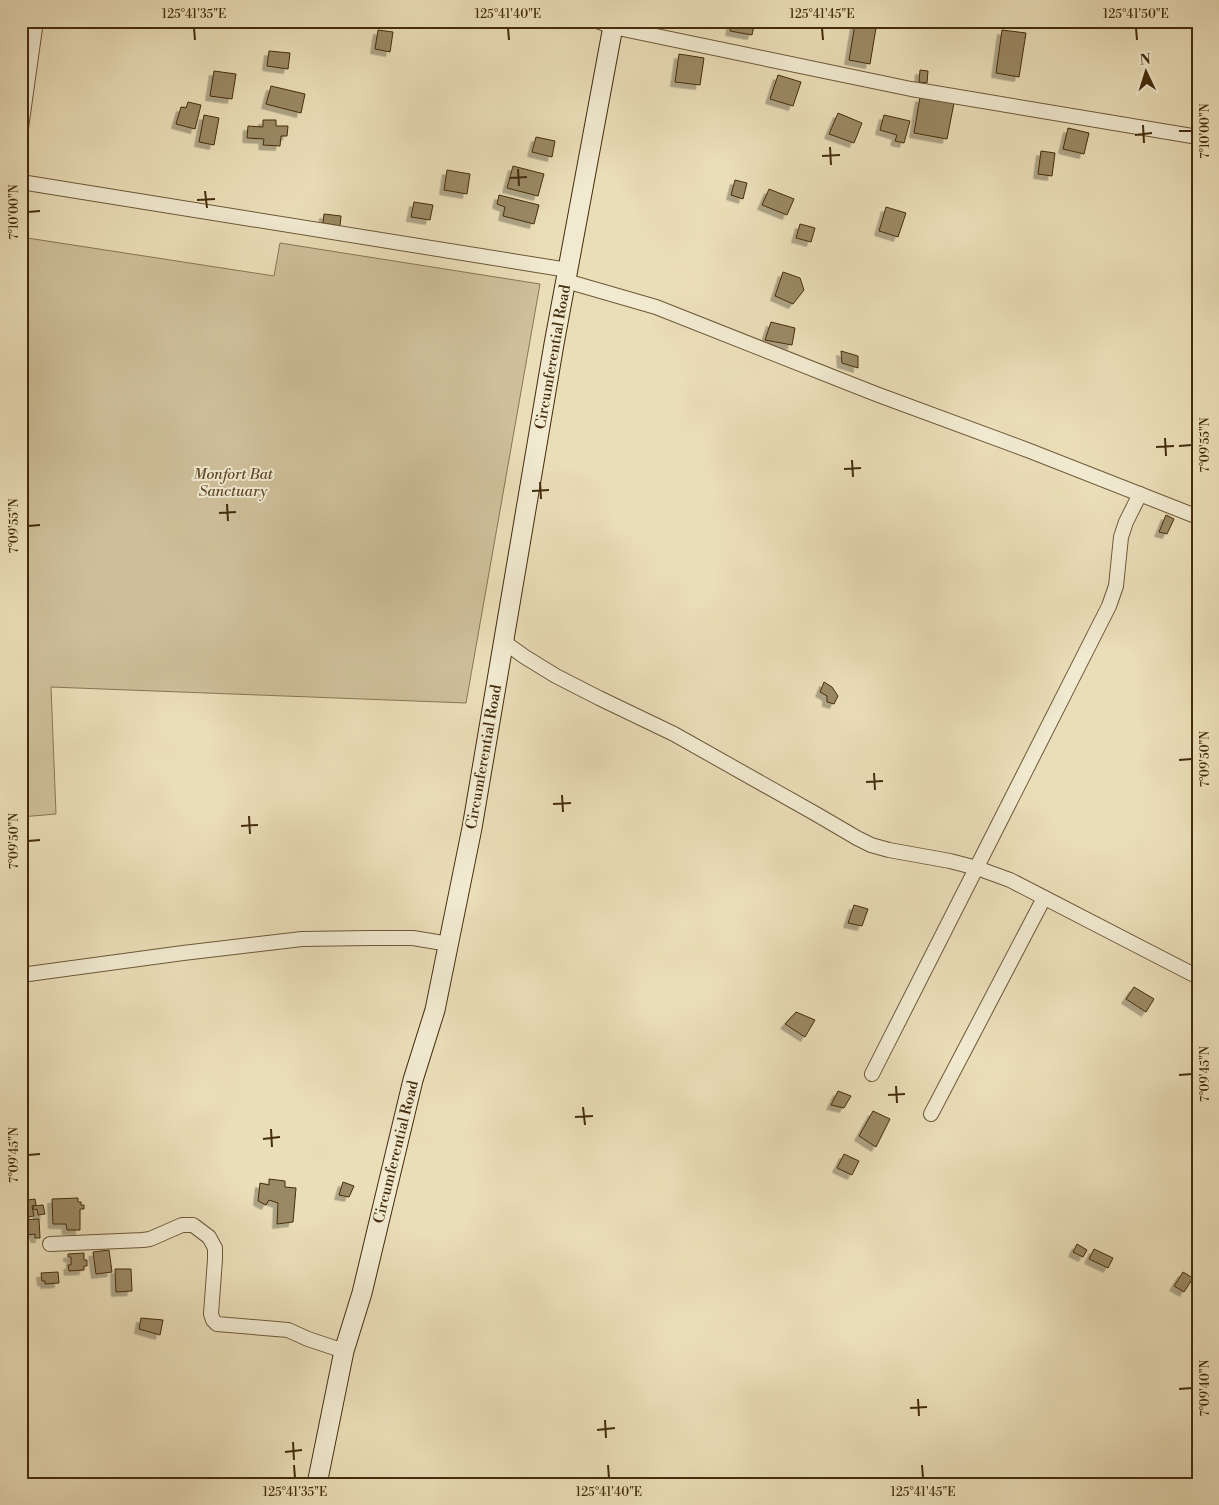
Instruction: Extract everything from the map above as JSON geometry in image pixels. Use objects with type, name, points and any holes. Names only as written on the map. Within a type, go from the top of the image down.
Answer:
[{"type":"main road","name":"Circumferential Road","points":[[317,1484],[344,1351],[362,1293],[413,1080],[435,1010],[449,944],[472,828],[567,276],[608,23]]},
{"type":"street","points":[[21,128],[36,21]]},
{"type":"street","points":[[608,23],[911,89],[1198,137]]},
{"type":"street","points":[[21,182],[567,276],[656,307],[876,394],[1030,450],[1198,517]]},
{"type":"street","points":[[872,1074],[1109,606],[1116,586],[1121,536],[1140,494]]},
{"type":"street","points":[[504,642],[525,658],[556,676],[674,734],[871,845],[950,861],[1010,880],[1198,977]]},
{"type":"street","points":[[931,1114],[1044,898]]},
{"type":"street","points":[[21,975],[183,953],[302,940],[413,938],[449,944]]},
{"type":"street","points":[[50,1244],[143,1240],[150,1239],[182,1225],[193,1225],[209,1237],[215,1248],[211,1314],[217,1324],[288,1330],[344,1351]]},
{"type":"green space","name":"Monfort Bat Sanctuary","points":[[21,237],[274,276],[280,243],[540,284],[466,703],[51,687],[56,814],[21,817]]},
{"type":"building","points":[[732,21],[755,21],[752,35],[730,31]]},
{"type":"building","points":[[855,24],[876,28],[870,64],[849,60]]},
{"type":"building","points":[[378,30],[393,32],[390,52],[375,49]]},
{"type":"building","points":[[1002,30],[1026,33],[1019,77],[996,73]]},
{"type":"building","points":[[269,51],[290,53],[288,69],[267,66]]},
{"type":"building","points":[[679,54],[704,58],[700,85],[675,82]]},
{"type":"building","points":[[920,70],[928,71],[927,83],[919,82]]},
{"type":"building","points":[[214,71],[236,74],[232,99],[210,96]]},
{"type":"building","points":[[778,75],[801,82],[793,106],[770,99]]},
{"type":"building","points":[[271,86],[305,94],[301,113],[266,104]]},
{"type":"building","points":[[920,97],[954,103],[947,139],[914,133]]},
{"type":"building","points":[[188,102],[201,105],[195,129],[176,124],[181,107],[186,108]]},
{"type":"building","points":[[838,113],[862,123],[854,143],[829,134]]},
{"type":"building","points":[[204,115],[219,118],[214,145],[199,142]]},
{"type":"building","points":[[884,115],[910,121],[904,143],[895,141],[897,135],[880,130]]},
{"type":"building","points":[[263,120],[276,120],[276,126],[288,126],[287,136],[281,136],[280,146],[263,145],[264,139],[247,138],[248,126],[263,127]]},
{"type":"building","points":[[1068,128],[1089,133],[1084,154],[1063,149]]},
{"type":"building","points":[[536,137],[555,141],[552,157],[532,152]]},
{"type":"building","points":[[1041,151],[1055,153],[1052,176],[1038,174]]},
{"type":"building","points":[[513,166],[544,174],[538,196],[507,188]]},
{"type":"building","points":[[447,170],[470,174],[467,194],[444,190]]},
{"type":"building","points":[[735,180],[747,183],[743,199],[731,195]]},
{"type":"building","points":[[769,189],[794,199],[787,215],[762,205]]},
{"type":"building","points":[[499,195],[539,205],[534,224],[503,216],[505,207],[497,204]]},
{"type":"building","points":[[414,202],[433,205],[430,220],[411,217]]},
{"type":"building","points":[[886,207],[906,213],[898,237],[879,231]]},
{"type":"building","points":[[324,214],[341,216],[340,226],[323,223]]},
{"type":"building","points":[[800,224],[815,228],[811,242],[796,238]]},
{"type":"building","points":[[783,272],[800,278],[804,290],[793,304],[775,296]]},
{"type":"building","points":[[771,322],[795,328],[792,345],[765,340]]},
{"type":"building","points":[[841,351],[858,356],[858,368],[842,363]]},
{"type":"building","points":[[1166,515],[1174,519],[1167,534],[1159,532]]},
{"type":"building","points":[[824,682],[832,687],[838,696],[834,704],[827,702],[827,696],[820,692]]},
{"type":"building","points":[[854,905],[868,909],[862,926],[848,923]]},
{"type":"building","points":[[1134,987],[1154,999],[1146,1012],[1126,999]]},
{"type":"building","points":[[796,1012],[815,1020],[805,1037],[785,1024]]},
{"type":"building","points":[[838,1091],[851,1096],[844,1108],[831,1105]]},
{"type":"building","points":[[873,1111],[890,1119],[876,1147],[859,1136]]},
{"type":"building","points":[[844,1154],[859,1161],[852,1175],[837,1168]]},
{"type":"building","points":[[269,1179],[285,1181],[285,1187],[296,1188],[293,1222],[277,1224],[278,1203],[269,1200],[266,1205],[258,1201],[260,1183],[269,1185]]},
{"type":"building","points":[[343,1182],[354,1186],[349,1197],[339,1195]]},
{"type":"building","points":[[78,1198],[78,1202],[84,1205],[84,1209],[80,1209],[80,1230],[67,1230],[66,1224],[53,1224],[52,1199]]},
{"type":"building","points":[[35,1199],[36,1205],[32,1206],[34,1216],[22,1218],[21,1201]]},
{"type":"building","points":[[43,1205],[45,1214],[38,1215],[37,1209],[34,1210],[33,1206]]},
{"type":"building","points":[[39,1219],[40,1238],[35,1238],[35,1234],[25,1235],[24,1225],[21,1226],[21,1220]]},
{"type":"building","points":[[1077,1244],[1087,1250],[1083,1257],[1073,1252]]},
{"type":"building","points":[[1094,1249],[1113,1258],[1108,1268],[1089,1259]]},
{"type":"building","points":[[109,1250],[112,1272],[96,1274],[93,1252]]},
{"type":"building","points":[[84,1253],[84,1260],[87,1260],[87,1266],[84,1266],[84,1270],[69,1271],[68,1265],[71,1265],[71,1257],[68,1257],[68,1254]]},
{"type":"building","points":[[115,1269],[131,1269],[132,1291],[116,1292]]},
{"type":"building","points":[[58,1272],[59,1283],[45,1284],[45,1281],[42,1281],[41,1273]]},
{"type":"building","points":[[1183,1272],[1193,1278],[1184,1292],[1174,1286]]},
{"type":"building","points":[[141,1318],[163,1320],[160,1335],[139,1329]]}]
